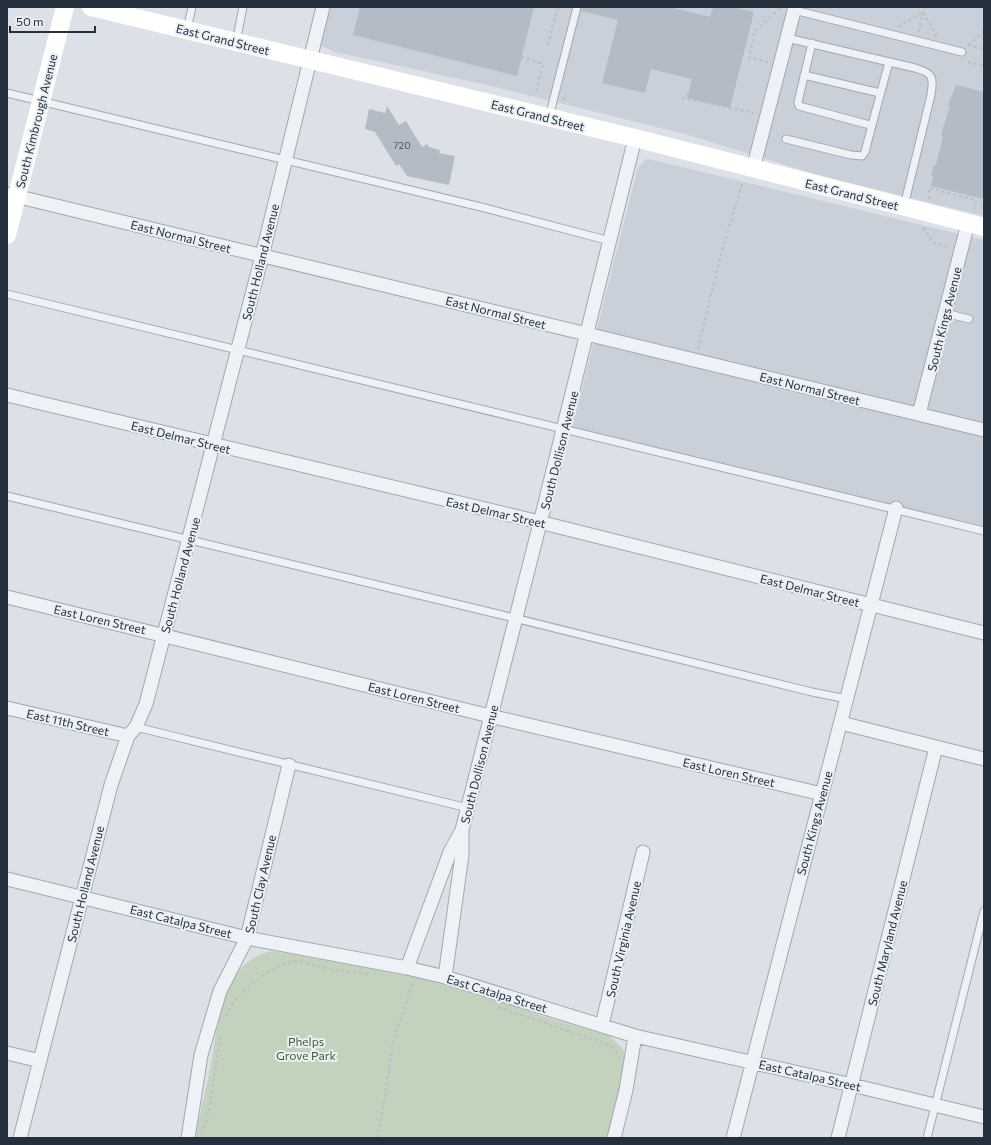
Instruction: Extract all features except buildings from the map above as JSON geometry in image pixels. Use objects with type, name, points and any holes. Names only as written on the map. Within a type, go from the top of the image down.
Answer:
[{"type":"main road","name":"South Kimbrough Avenue","points":[[7,235],[12,195],[40,102],[65,7]]},
{"type":"main road","name":"East Grand Street","points":[[91,7],[635,138],[904,207],[975,220]]},
{"type":"street","name":"South Holland Avenue","points":[[20,1138],[111,785],[132,731],[146,704],[262,256],[322,7]]},
{"type":"street","points":[[753,169],[787,38],[788,8]]},
{"type":"street","name":"South Dollison Avenue","points":[[407,974],[450,852],[462,830],[468,808],[490,716],[564,429],[635,138]]},
{"type":"street","name":"East Normal Street","points":[[12,195],[984,430]]},
{"type":"street","name":"South Kings Avenue","points":[[919,414],[945,313],[975,220]]},
{"type":"street","name":"East Delmar Street","points":[[7,395],[540,523],[984,633]]},
{"type":"street","name":"South Kings Avenue","points":[[733,1138],[896,508]]},
{"type":"street","name":"East Loren Street","points":[[7,597],[164,634],[490,716],[822,794]]},
{"type":"street","name":"East 11th Street","points":[[7,708],[132,731]]},
{"type":"street","points":[[841,723],[984,759]]},
{"type":"street","name":"South Maryland Avenue","points":[[838,1138],[936,747]]},
{"type":"street","name":"South Clay Avenue","points":[[188,1138],[202,1055],[220,991],[247,938],[289,765]]},
{"type":"street","name":"South Dollison Avenue","points":[[445,977],[462,855],[462,830]]},
{"type":"street","name":"South Virginia Avenue","points":[[602,1025],[643,852]]},
{"type":"street","name":"East Catalpa Street","points":[[7,879],[247,938],[407,974],[445,977],[635,1036],[852,1085],[984,1117]]},
{"type":"street","points":[[614,1138],[626,1090],[635,1036]]},
{"type":"street","points":[[7,1053],[40,1061]]},
{"type":"lane","points":[[187,30],[192,7]]},
{"type":"lane","points":[[236,43],[243,7]]},
{"type":"lane","points":[[549,118],[577,7]]},
{"type":"lane","points":[[788,8],[962,52]]},
{"type":"lane","points":[[787,38],[925,70],[930,74],[933,81],[904,207]]},
{"type":"lane","points":[[812,43],[798,102],[799,106],[872,125]]},
{"type":"lane","points":[[786,139],[851,155],[862,156],[865,152],[889,62]]},
{"type":"lane","points":[[804,75],[880,93]]},
{"type":"lane","points":[[7,93],[481,207],[610,241]]},
{"type":"lane","points":[[7,294],[896,508],[984,531]]},
{"type":"lane","points":[[945,313],[969,319]]},
{"type":"lane","points":[[7,496],[516,618],[812,692],[847,699]]},
{"type":"lane","points":[[132,731],[289,765],[468,808]]},
{"type":"lane","points":[[927,1138],[984,911]]},
{"type":"path","points":[[548,45],[558,7]]},
{"type":"path","points":[[918,33],[924,7]]},
{"type":"path","points":[[781,14],[788,8]]},
{"type":"path","points":[[770,56],[768,63],[748,58],[755,31],[788,8]]},
{"type":"path","points":[[896,28],[923,12]]},
{"type":"path","points":[[923,12],[938,38]]},
{"type":"path","points":[[969,46],[984,31]]},
{"type":"path","points":[[521,57],[543,64],[536,92]]},
{"type":"path","points":[[968,62],[984,66]]},
{"type":"path","points":[[688,93],[683,98],[754,114]]},
{"type":"path","points":[[561,97],[569,100]]},
{"type":"path","points":[[695,360],[720,258],[742,184]]},
{"type":"path","points":[[929,200],[930,188],[976,200],[975,220]]},
{"type":"path","points":[[923,228],[934,243],[950,247]]},
{"type":"path","points":[[224,1023],[231,1005],[245,989],[273,970],[297,961],[343,971],[374,974]]},
{"type":"path","points":[[407,974],[413,981],[420,983]]},
{"type":"path","points":[[376,1138],[381,1121],[393,1043],[413,981]]},
{"type":"path","points":[[491,1005],[607,1044],[613,1048],[621,1062]]},
{"type":"path","points":[[201,1138],[209,1110],[222,1031]]},
{"type":"shaded area","points":[[327,7],[984,7],[984,216],[821,176],[685,134],[487,85],[335,52],[322,46],[319,41]]},
{"type":"shaded area","points":[[649,159],[984,240],[984,528],[572,428],[638,167],[645,160]]},
{"type":"green space","name":"Phelps Grove Park","points":[[272,951],[405,973],[459,987],[548,1018],[610,1036],[623,1049],[626,1060],[609,1138],[195,1138],[219,1020],[224,1001],[231,984],[241,969],[254,958]]}]
